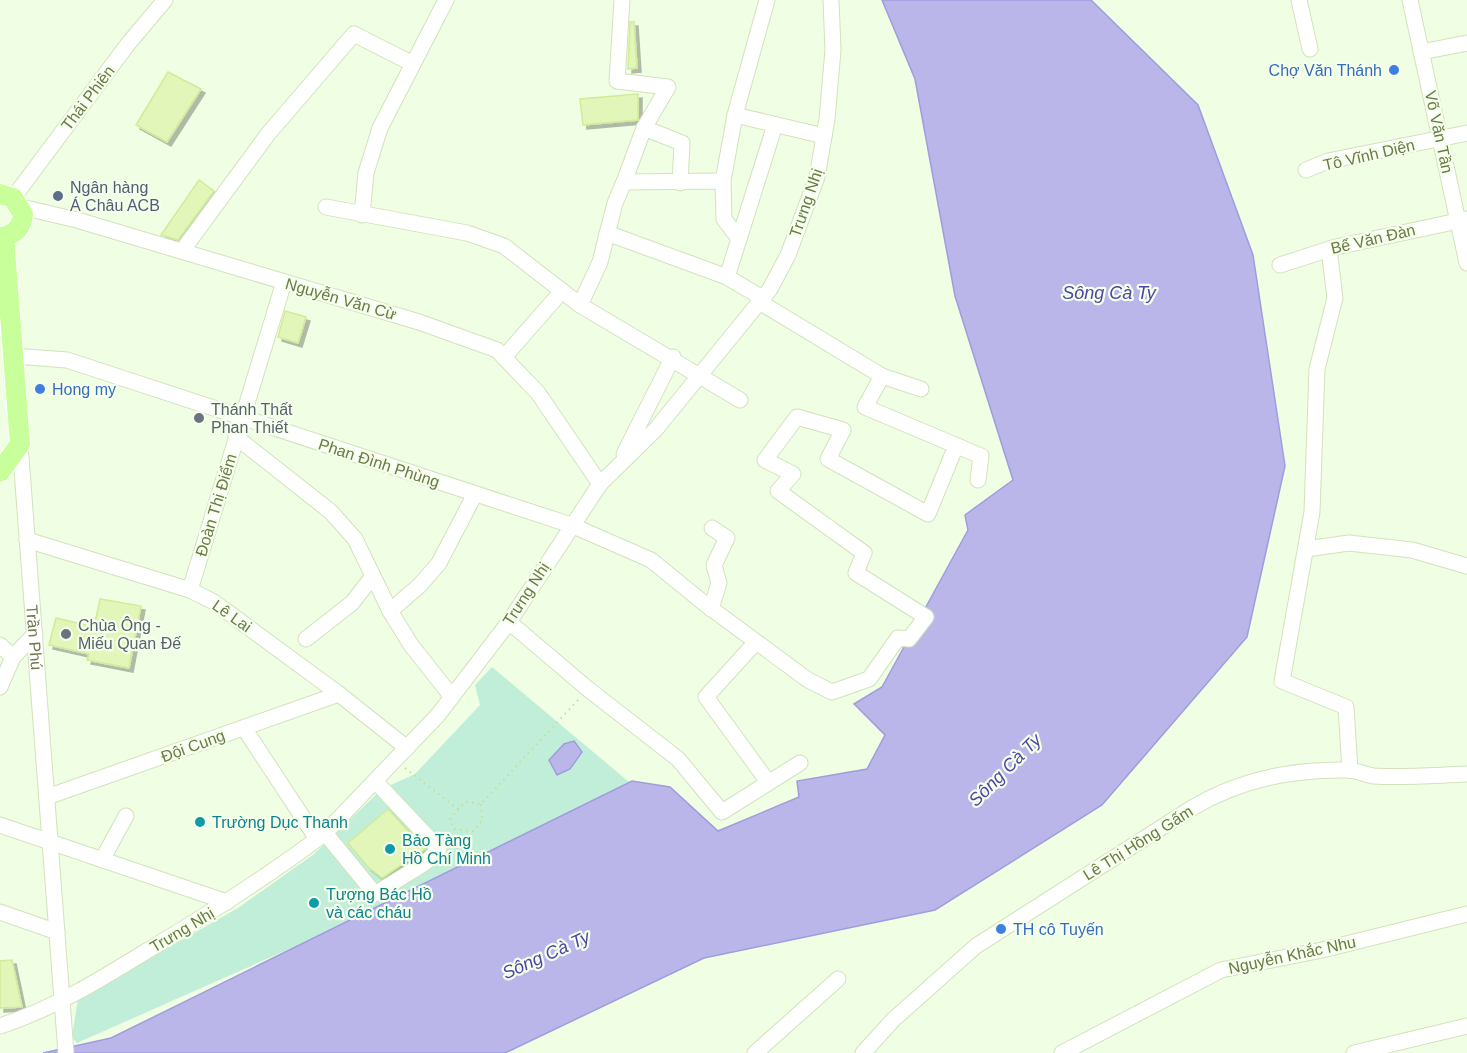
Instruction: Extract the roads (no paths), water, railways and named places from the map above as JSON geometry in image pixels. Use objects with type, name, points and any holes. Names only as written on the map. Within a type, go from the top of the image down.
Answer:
[{"type":"main road","points":[[2,237],[20,226],[12,200]]},
{"type":"main road","name":"Trần Phú","points":[[2,237],[20,444]]},
{"type":"main road","points":[[0,472],[20,444]]},
{"type":"street","name":"Thái Phiên","points":[[12,200],[128,44],[165,0]]},
{"type":"street","points":[[362,215],[371,152],[385,117],[446,0]]},
{"type":"street","points":[[580,305],[600,262],[607,233],[644,128],[668,87],[617,81],[622,0]]},
{"type":"street","points":[[739,239],[724,219],[723,181],[735,115],[767,0]]},
{"type":"street","name":"Trưng Nhị","points":[[0,1026],[62,1002],[227,902],[321,836],[376,782],[438,715],[509,622],[600,484],[656,429],[762,301],[788,255],[814,188],[824,136],[833,50],[831,0]]},
{"type":"street","points":[[1299,0],[1310,49]]},
{"type":"street","name":"Võ Văn Tần","points":[[1410,0],[1440,139],[1462,220],[1467,263]]},
{"type":"street","points":[[182,251],[268,134],[354,34],[412,64]]},
{"type":"street","points":[[1421,52],[1467,43]]},
{"type":"street","points":[[735,115],[824,136]]},
{"type":"street","points":[[728,277],[775,125]]},
{"type":"street","points":[[644,128],[682,143],[680,183]]},
{"type":"street","name":"Tô Vĩnh Diện","points":[[1306,170],[1328,161],[1467,133]]},
{"type":"street","points":[[624,182],[723,181]]},
{"type":"street","name":"Nguyễn Văn Cừ","points":[[12,200],[419,322],[484,344],[505,356],[538,393],[600,484]]},
{"type":"street","points":[[326,207],[467,234],[504,246],[580,305],[673,357],[740,399]]},
{"type":"street","name":"Bế Văn Đàn","points":[[1280,265],[1329,249],[1462,220]]},
{"type":"street","points":[[607,233],[728,277],[762,301],[882,375],[921,389]]},
{"type":"street","points":[[1329,249],[1335,298],[1317,369],[1312,512],[1282,681],[1346,707],[1350,770]]},
{"type":"street","name":"Đoàn Thị Điểm","points":[[189,590],[284,282]]},
{"type":"street","points":[[505,356],[562,291]]},
{"type":"street","name":"Phan Đình Phùng","points":[[14,356],[67,360],[571,525],[651,560],[711,609],[808,680],[832,692],[869,680],[898,638],[909,639],[926,616],[856,573],[864,553],[778,491],[793,474],[765,460],[797,417],[843,430],[828,459],[927,514],[956,446]]},
{"type":"street","points":[[619,465],[673,357]]},
{"type":"street","points":[[882,375],[865,407],[981,456],[978,480]]},
{"type":"street","points":[[236,437],[331,512],[355,539],[390,611],[411,645],[452,697]]},
{"type":"street","name":"Trần Phú","points":[[20,444],[66,1053]]},
{"type":"street","points":[[390,611],[420,585],[439,563],[475,494]]},
{"type":"street","points":[[711,609],[719,583],[714,565],[727,538],[712,528]]},
{"type":"street","name":"Lê Lai","points":[[27,540],[189,590],[214,602],[339,694],[407,748]]},
{"type":"street","points":[[1306,549],[1349,543],[1412,549],[1467,566]]},
{"type":"street","points":[[306,639],[351,603],[373,576]]},
{"type":"street","points":[[509,622],[588,689],[678,759],[722,812],[800,763]]},
{"type":"street","points":[[0,687],[13,657],[34,634]]},
{"type":"street","points":[[756,642],[706,697],[768,782]]},
{"type":"street","points":[[0,645],[13,657]]},
{"type":"street","name":"Đội Cung","points":[[47,797],[339,694]]},
{"type":"street","points":[[244,728],[321,836],[375,894],[425,863],[439,849],[376,782]]},
{"type":"street","name":"Lê Thị Hồng Gấm","points":[[868,1051],[894,1019],[976,946],[1209,798],[1239,785],[1267,778],[1350,770],[1373,776],[1467,774]]},
{"type":"street","points":[[102,860],[126,816]]},
{"type":"street","points":[[0,825],[227,902]]},
{"type":"street","points":[[0,912],[57,932]]},
{"type":"street","name":"Nguyễn Khắc Nhu","points":[[1062,1053],[1221,970],[1322,951],[1467,914]]},
{"type":"street","points":[[755,1053],[838,979]]},
{"type":"street","points":[[1354,1053],[1467,1026]]},
{"type":"water","name":"Sông Cà Ty","points":[[882,0],[1091,0],[1198,105],[1253,255],[1285,466],[1247,637],[1102,805],[935,910],[704,958],[505,1053],[43,1053],[111,1038],[632,781],[670,787],[718,831],[799,797],[797,781],[867,769],[885,735],[854,704],[882,687],[968,530],[965,515],[1013,480],[955,296],[915,79]]},
{"type":"water","points":[[574,741],[582,752],[570,769],[557,775],[549,760],[564,744]]},
{"type":"place","name":"Chợ Văn Thánh","points":[[1394,70]]},
{"type":"place","name":"Ngân hàng Á Châu ACB","points":[[58,196]]},
{"type":"place","name":"Hong my","points":[[40,389]]},
{"type":"place","name":"Thánh Thất Phan Thiết","points":[[199,418]]},
{"type":"place","name":"Chùa Ông - Miếu Quan Đế","points":[[66,634]]},
{"type":"place","name":"Trường Dục Thanh","points":[[200,822]]},
{"type":"place","name":"Bảo Tàng Hồ Chí Minh","points":[[390,849]]},
{"type":"place","name":"Tượng Bác Hồ và các cháu","points":[[314,903]]},
{"type":"place","name":"TH cô Tuyến","points":[[1001,929]]}]
